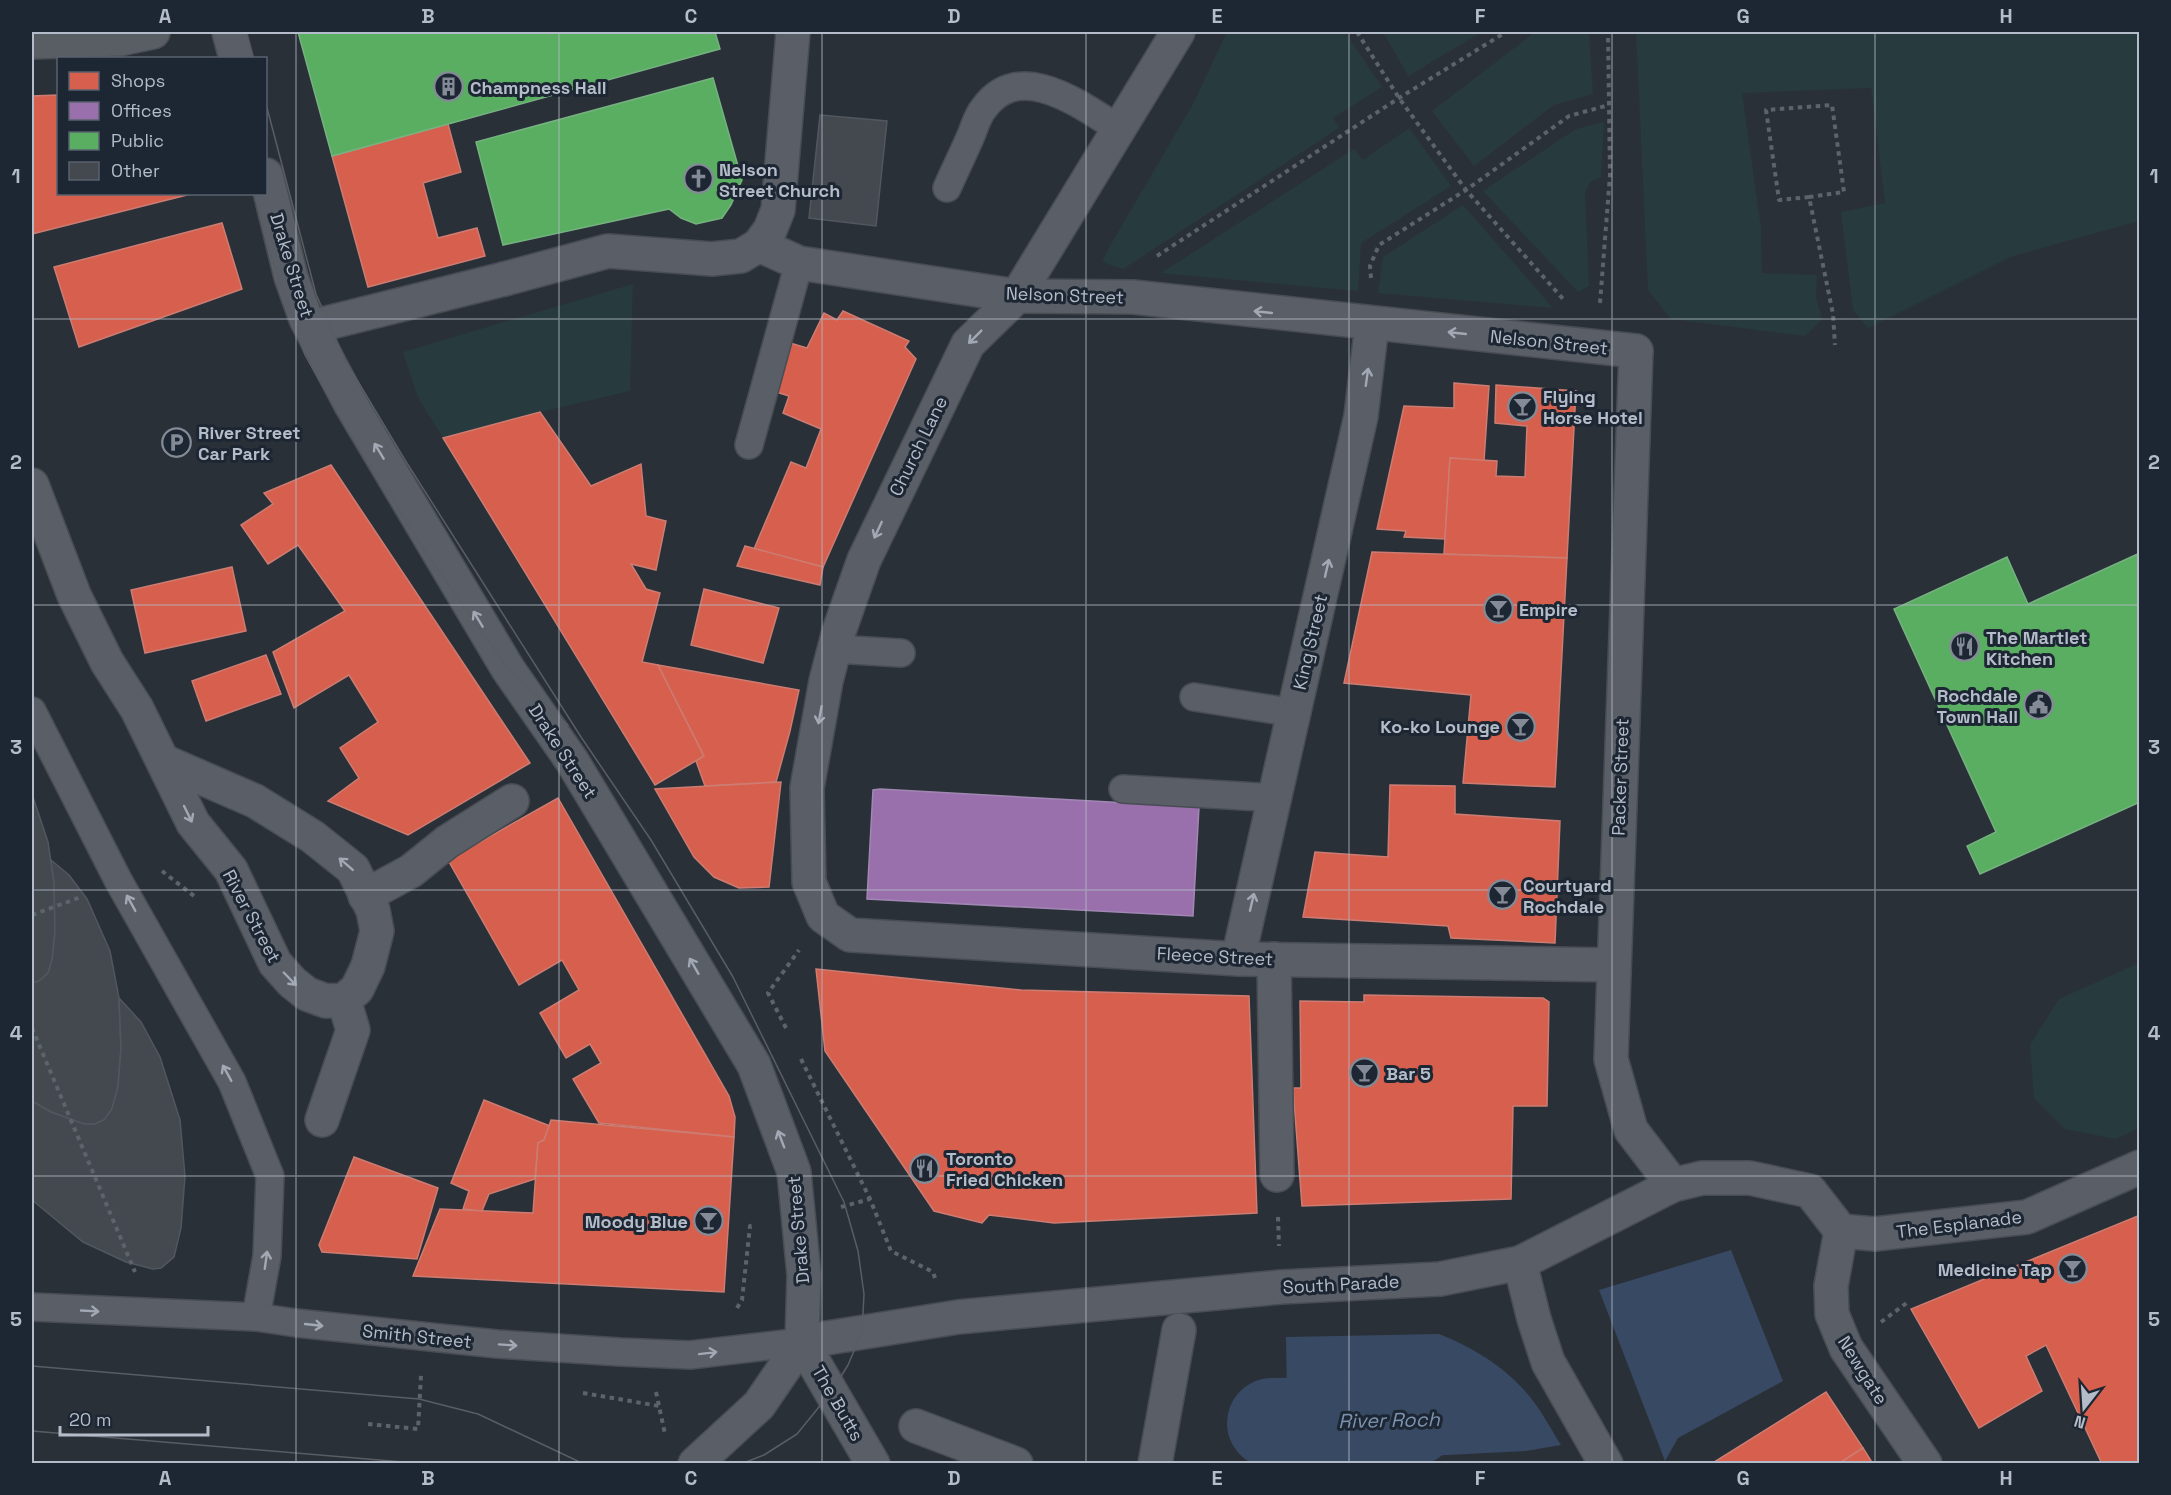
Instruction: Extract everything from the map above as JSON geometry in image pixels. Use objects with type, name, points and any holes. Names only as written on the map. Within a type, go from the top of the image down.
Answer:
[{"type":"main road","points":[[32,42],[120,39],[153,32]]},
{"type":"street","points":[[229,32],[236,57]]},
{"type":"street","points":[[311,327],[608,251],[712,259],[741,256],[759,246],[770,230],[778,210],[793,32]]},
{"type":"street","name":"Church Lane","points":[[823,916],[809,882],[807,788],[834,649],[864,560],[968,344],[1017,296],[1178,32]]},
{"type":"street","name":"Drake Street","points":[[267,179],[291,277],[311,327],[350,403],[508,669],[572,761],[754,1065],[794,1172],[804,1275],[802,1342]]},
{"type":"street","name":"Nelson Street","points":[[759,246],[799,263],[1017,296],[1133,297],[1636,351]]},
{"type":"street","name":"King Street","points":[[1238,959],[1361,416],[1372,324]]},
{"type":"street","name":"Packer Street","points":[[1636,351],[1611,1059],[1631,1130],[1673,1185]]},
{"type":"street","name":"River Street","points":[[32,485],[74,595],[107,662],[137,709],[193,823],[231,870],[275,963],[292,982],[307,994],[326,1001],[344,1000]]},
{"type":"street","points":[[163,761],[255,801],[313,837],[353,869],[373,910],[377,932],[368,966],[361,981],[357,989],[344,1000],[353,1030],[322,1120]]},
{"type":"street","points":[[365,896],[411,872],[447,842],[512,801]]},
{"type":"street","name":"Fleece Street","points":[[823,916],[850,935],[1238,959],[1614,965]]},
{"type":"street","points":[[1274,959],[1277,1174]]},
{"type":"street","name":"The Esplanade","points":[[1841,1231],[1875,1234],[2028,1216],[2139,1167]]},
{"type":"street","name":"South Parade","points":[[802,1342],[943,1319],[1281,1287],[1440,1279],[1520,1263],[1673,1185],[1702,1178],[1750,1178],[1810,1191],[1841,1231]]},
{"type":"street","name":"Newgate","points":[[1841,1231],[1831,1286],[1832,1314],[1846,1348],[1925,1464]]},
{"type":"street","points":[[1520,1263],[1548,1362],[1606,1464]]},
{"type":"street","points":[[1155,1464],[1179,1330]]},
{"type":"street","points":[[695,1463],[759,1405],[802,1342]]},
{"type":"street","name":"The Butts","points":[[802,1342],[873,1464]]},
{"type":"street","points":[[916,1426],[1016,1464]]},
{"type":"lane","points":[[947,188],[983,109],[996,96],[1011,88],[1032,87],[1055,91],[1119,129]]},
{"type":"lane","points":[[749,445],[799,263]]},
{"type":"lane","points":[[834,649],[901,653]]},
{"type":"lane","points":[[1194,697],[1295,713]]},
{"type":"lane","points":[[34,718],[118,880],[232,1082],[270,1176],[267,1256],[256,1317]]},
{"type":"lane","points":[[1123,789],[1276,798]]},
{"type":"lane","name":"Smith Street","points":[[32,1307],[256,1317],[497,1344],[620,1352],[690,1355],[802,1342]]},
{"type":"path","points":[[1357,32],[1399,98],[1466,190],[1565,301],[1583,346]]},
{"type":"path","points":[[1133,297],[1138,268],[1399,98],[1506,32]]},
{"type":"path","points":[[1583,346],[1610,175],[1608,32]]},
{"type":"path","points":[[1372,324],[1370,266],[1379,245],[1466,190],[1569,116],[1609,105]]},
{"type":"path","points":[[1832,105],[1844,192],[1809,197],[1779,200],[1766,111],[1832,105]]},
{"type":"path","points":[[1809,197],[1833,314],[1836,345]]},
{"type":"path","points":[[167,877],[199,900]]},
{"type":"path","points":[[789,1034],[768,993],[823,916]]},
{"type":"path","points":[[32,1028],[138,1279]]},
{"type":"path","points":[[799,1055],[870,1199],[891,1251],[933,1272]]},
{"type":"path","points":[[1277,1174],[1281,1287]]},
{"type":"path","points":[[845,1206],[870,1199]]},
{"type":"path","points":[[734,1313],[742,1300],[750,1226]]},
{"type":"path","points":[[368,1424],[418,1429],[421,1374]]},
{"type":"path","points":[[654,1385],[666,1439],[695,1463]]},
{"type":"green space","points":[[1227,32],[1345,32],[1382,87],[1333,118],[1339,128],[1123,269],[1102,262],[1193,104]]},
{"type":"green space","points":[[1383,32],[1482,32],[1408,76]]},
{"type":"green space","points":[[1535,32],[1589,32],[1593,94],[1554,105],[1474,166],[1432,111]]},
{"type":"green space","points":[[1636,32],[2139,32],[2139,221],[2010,257],[1868,328],[1853,310],[1841,212],[1885,203],[1871,88],[1742,93],[1761,228],[1762,273],[1817,275],[1816,297],[1822,319],[1805,336],[1671,319],[1648,290]]},
{"type":"green space","points":[[1604,122],[1601,177],[1590,182],[1585,193],[1589,286],[1578,292],[1483,191],[1576,129]]},
{"type":"green space","points":[[1409,128],[1451,186],[1361,243],[1358,291],[1161,273],[1354,149],[1363,160]]},
{"type":"green space","points":[[1463,205],[1553,308],[1378,293],[1383,257]]},
{"type":"green space","points":[[633,284],[630,391],[443,438],[418,397],[403,352]]},
{"type":"green space","points":[[2139,963],[2139,1128],[2116,1139],[2065,1129],[2034,1098],[2030,1045],[2059,999]]},
{"type":"water","points":[[1731,1250],[1783,1381],[1678,1438],[1665,1461],[1599,1290]]},
{"type":"water","points":[[1439,1334],[1479,1353],[1513,1379],[1537,1406],[1561,1445],[1526,1451],[1288,1463],[1286,1337]]},
{"type":"building: Shops","points":[[57,95],[57,195],[187,195],[32,234],[32,96]]},
{"type":"building: Shops","points":[[448,124],[461,172],[423,183],[438,238],[477,228],[485,256],[368,287],[332,156]]},
{"type":"building: Shops","points":[[222,223],[242,289],[79,347],[54,267]]},
{"type":"building: Shops","points":[[843,311],[909,341],[905,347],[916,359],[823,567],[754,549],[791,462],[806,468],[821,429],[783,413],[789,396],[776,392],[790,343],[807,348],[824,313],[837,320]]},
{"type":"building: Shops","points":[[1454,383],[1489,386],[1484,461],[1450,458],[1445,539],[1404,537],[1406,531],[1377,529],[1404,406],[1454,408]]},
{"type":"building: Shops","points":[[1496,385],[1576,391],[1567,558],[1444,554],[1450,458],[1497,461],[1496,476],[1525,477],[1527,426],[1495,423]]},
{"type":"building: Shops","points":[[540,412],[591,486],[641,464],[646,516],[666,521],[656,570],[631,564],[646,589],[660,593],[642,662],[658,665],[704,756],[655,785],[443,438]]},
{"type":"building: Shops","points":[[331,465],[530,763],[408,835],[328,801],[359,778],[340,748],[378,722],[349,675],[294,708],[273,652],[345,611],[298,545],[268,564],[241,525],[273,504],[264,493]]},
{"type":"building: Shops","points":[[745,546],[823,567],[820,585],[737,566]]},
{"type":"building: Shops","points":[[1372,552],[1567,558],[1555,787],[1463,783],[1471,695],[1344,683]]},
{"type":"building: Shops","points":[[232,567],[246,631],[145,653],[131,590]]},
{"type":"building: Shops","points":[[704,589],[779,608],[763,663],[691,645]]},
{"type":"building: Shops","points":[[266,655],[281,694],[206,721],[192,681]]},
{"type":"building: Shops","points":[[658,665],[799,690],[776,782],[705,786],[696,761],[704,756]]},
{"type":"building: Shops","points":[[781,782],[769,887],[739,888],[714,877],[694,857],[655,789]]},
{"type":"building: Shops","points":[[1390,785],[1455,786],[1455,814],[1560,821],[1555,943],[1451,938],[1448,926],[1303,917],[1315,852],[1388,857]]},
{"type":"building: Shops","points":[[558,798],[729,1096],[735,1117],[734,1137],[599,1123],[573,1079],[601,1063],[590,1044],[566,1058],[540,1013],[579,990],[562,960],[519,985],[448,860]]},
{"type":"building: Shops","points":[[816,969],[1021,990],[1249,996],[1257,1213],[1054,1223],[989,1215],[982,1223],[934,1211],[825,1051]]},
{"type":"building: Shops","points":[[1364,995],[1543,998],[1549,1002],[1547,1106],[1513,1106],[1511,1199],[1302,1206],[1293,1088],[1301,1088],[1300,1001],[1364,1002]]},
{"type":"building: Shops","points":[[484,1100],[550,1126],[544,1140],[538,1143],[535,1179],[489,1194],[482,1211],[463,1209],[469,1191],[451,1183]]},
{"type":"building: Shops","points":[[551,1120],[734,1137],[724,1292],[413,1276],[440,1209],[533,1213],[538,1143],[544,1140]]},
{"type":"building: Shops","points":[[354,1157],[438,1188],[417,1259],[322,1252],[319,1245]]},
{"type":"building: Shops","points":[[2140,1215],[2140,1464],[2102,1464],[2046,1345],[2026,1356],[2042,1391],[1979,1428],[1911,1309]]},
{"type":"building: Shops","points":[[1826,1392],[1863,1448],[1838,1464],[1711,1464]]},
{"type":"building: Shops","points":[[1863,1448],[1873,1464],[1838,1464]]},
{"type":"building: Offices","points":[[873,790],[1199,807],[1193,916],[867,899]]},
{"type":"building: Public","name":"Champness Hall","points":[[298,32],[715,32],[720,49],[332,156]]},
{"type":"building: Public","points":[[713,78],[742,180],[731,205],[722,218],[696,224],[681,218],[669,209],[503,245],[476,142]]},
{"type":"building: Public","name":"Rochdale Town Hall","points":[[2140,553],[2140,802],[1980,874],[1967,846],[1996,832],[1894,609],[2007,557],[2028,604]]},
{"type":"building: Other","points":[[820,115],[887,121],[876,226],[809,218]]},
{"type":"building: Other","points":[[32,794],[48,842],[54,883],[55,932],[48,973],[39,981],[32,983]]},
{"type":"building: Other","points":[[51,860],[69,875],[87,899],[110,951],[119,998],[121,1048],[118,1086],[112,1109],[104,1120],[95,1124],[84,1124],[51,1112],[32,1101],[32,983],[39,981],[48,973],[55,932]]},
{"type":"building: Other","points":[[119,998],[141,1022],[160,1057],[180,1120],[185,1176],[181,1228],[174,1257],[161,1268],[153,1269],[126,1262],[83,1242],[32,1200],[32,1101],[51,1112],[84,1124],[95,1124],[104,1120],[112,1109],[118,1086],[121,1048]]},
{"type":"waterway","name":"River Roch","points":[[1272,1423],[1413,1421]]},
{"type":"tram line","points":[[214,32],[221,57]]},
{"type":"tram line","points":[[246,32],[253,57]]},
{"type":"tram line","points":[[267,108],[316,294],[345,360],[405,460],[581,737],[651,840],[733,977],[844,1202],[858,1251],[864,1294],[862,1332],[848,1365],[832,1391],[797,1434],[764,1455],[741,1464]]},
{"type":"tram line","points":[[255,195],[271,256],[305,355],[347,429],[430,558],[508,669],[568,725]]},
{"type":"tram line","points":[[32,1366],[419,1399],[478,1414],[584,1464]]},
{"type":"tram line","points":[[32,1431],[427,1464]]},
{"type":"place","name":"Champness Hall","points":[[449,87]]},
{"type":"place","name":"Nelson Street Church","points":[[698,179]]},
{"type":"place","name":"Flying Horse Hotel","points":[[1522,406]]},
{"type":"place","name":"River Street Car Park","points":[[177,442]]},
{"type":"place","name":"Empire","points":[[1498,609]]},
{"type":"place","name":"The Martlet Kitchen","points":[[1965,647]]},
{"type":"place","name":"Rochdale Town Hall","points":[[2039,705]]},
{"type":"place","name":"Ko-ko Lounge","points":[[1521,726]]},
{"type":"place","name":"Courtyard Rochdale","points":[[1502,895]]},
{"type":"place","name":"Bar 5","points":[[1365,1073]]},
{"type":"place","name":"Toronto Fried Chicken","points":[[925,1168]]},
{"type":"place","name":"Moody Blue","points":[[709,1221]]},
{"type":"place","name":"Medicine Tap","points":[[2073,1269]]}]
